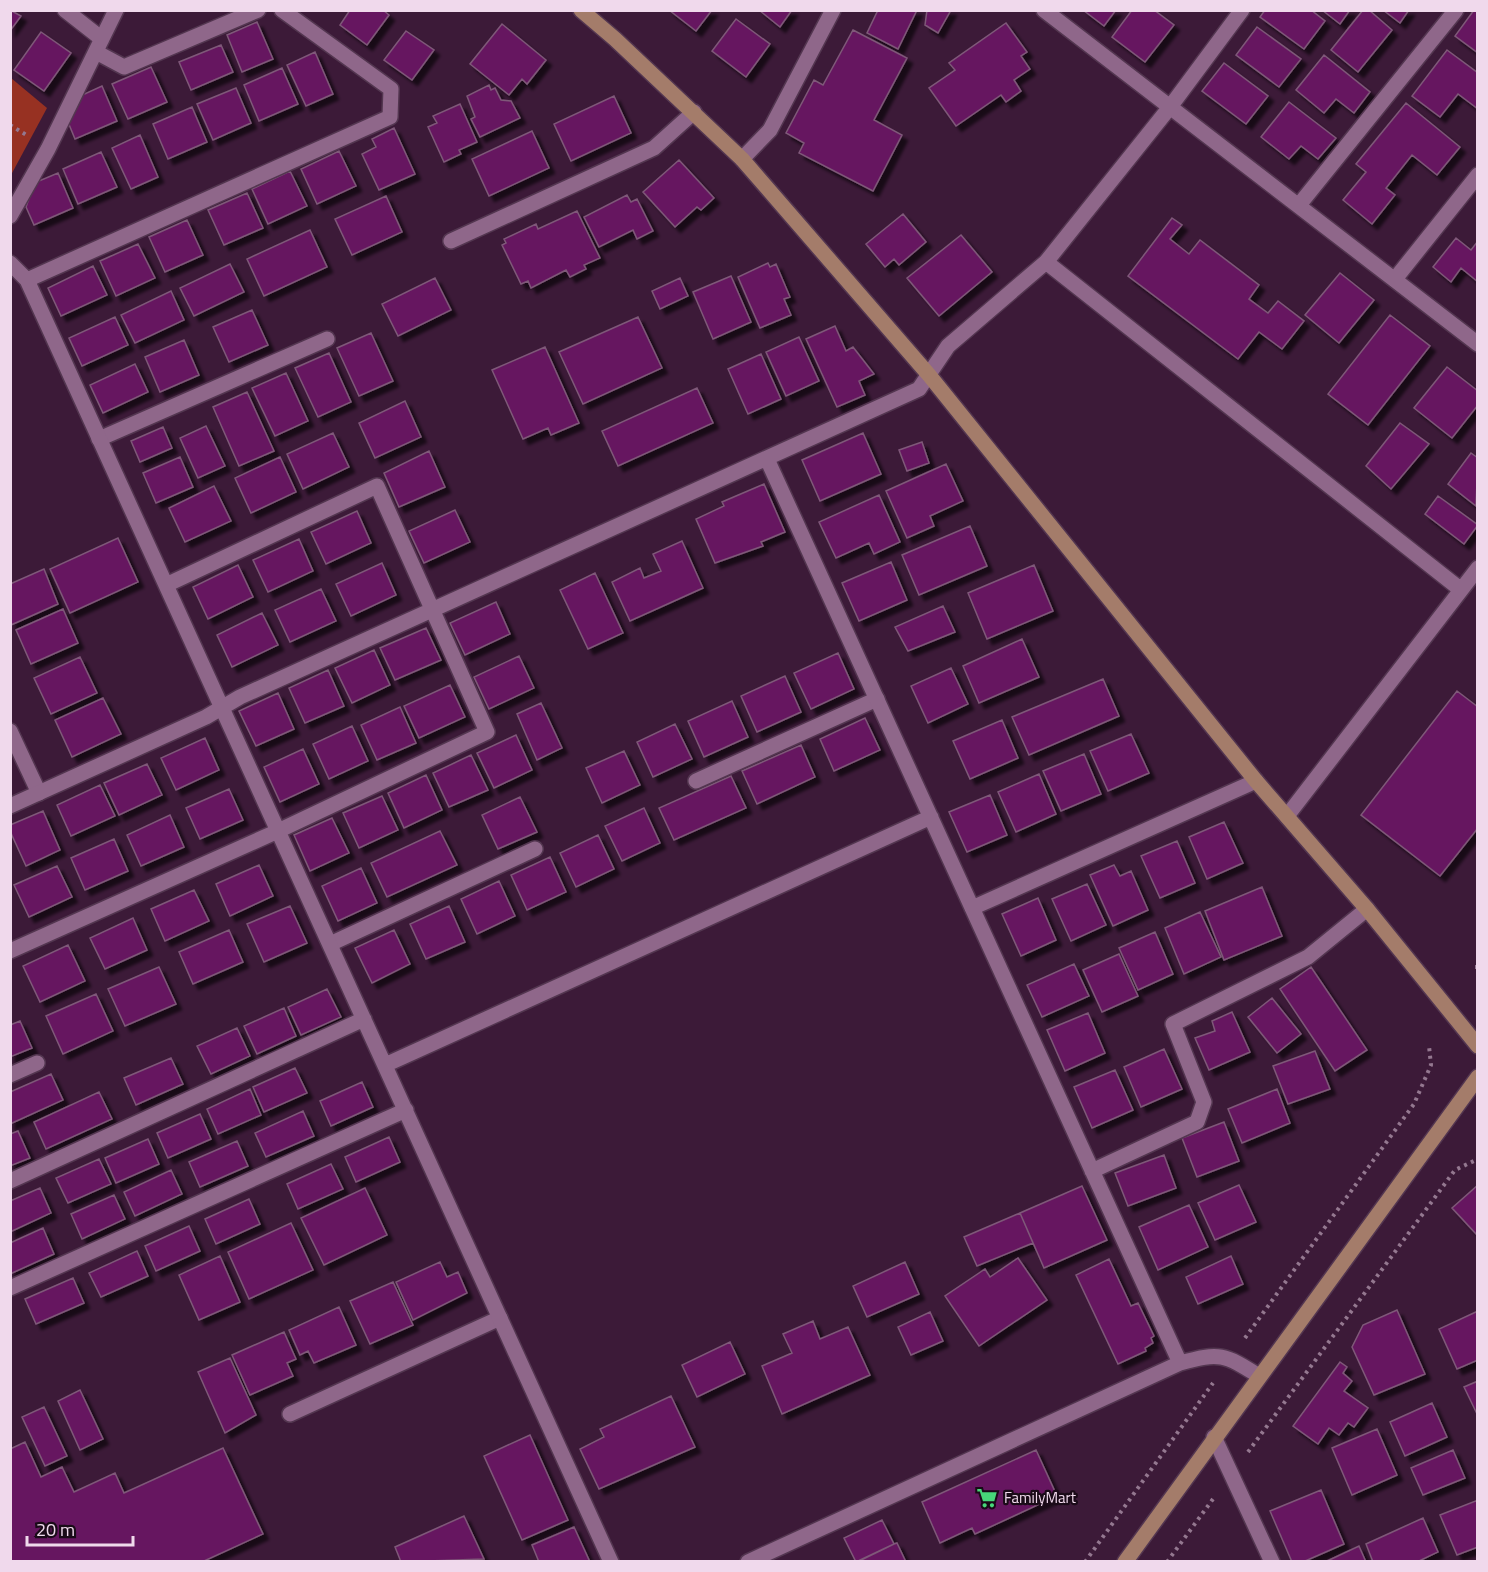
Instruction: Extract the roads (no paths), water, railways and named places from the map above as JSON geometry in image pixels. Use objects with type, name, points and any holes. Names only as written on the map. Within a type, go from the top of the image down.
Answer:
[{"type":"street","points":[[65,10],[124,67],[258,10]]},
{"type":"street","points":[[10,216],[116,10]]},
{"type":"street","points":[[27,280],[390,117],[391,90],[282,10]]},
{"type":"street","points":[[581,10],[694,112],[742,159],[929,375],[1256,781],[1367,909],[1478,1046]]},
{"type":"street","points":[[742,159],[770,130],[833,10]]},
{"type":"street","points":[[1044,10],[1478,344]]},
{"type":"street","points":[[10,806],[206,717],[222,707],[433,609],[919,389],[948,346],[1046,262],[1170,106],[1242,10]]},
{"type":"street","points":[[1299,206],[1456,10]]},
{"type":"street","points":[[451,242],[654,148],[694,112]]},
{"type":"street","points":[[1395,279],[1478,175]]},
{"type":"street","points":[[1046,262],[1461,589]]},
{"type":"street","points":[[10,263],[27,280],[611,1562]]},
{"type":"street","points":[[99,439],[327,339]]},
{"type":"street","points":[[767,459],[1180,1363]]},
{"type":"street","points":[[10,951],[278,831],[487,732],[377,486],[166,585]]},
{"type":"street","points":[[1287,816],[1478,568]]},
{"type":"street","points":[[696,781],[877,699]]},
{"type":"street","points":[[10,731],[39,793]]},
{"type":"street","points":[[972,908],[1256,781]]},
{"type":"street","points":[[385,1065],[931,818]]},
{"type":"street","points":[[330,944],[535,849]]},
{"type":"street","points":[[1092,1172],[1197,1122],[1204,1102],[1173,1024],[1308,957],[1367,909]]},
{"type":"street","points":[[10,1181],[364,1019]]},
{"type":"street","points":[[10,1075],[37,1063]]},
{"type":"street","points":[[1125,1562],[1478,1077]]},
{"type":"street","points":[[10,1288],[406,1110]]},
{"type":"street","points":[[290,1413],[500,1318]]},
{"type":"street","points":[[748,1562],[1180,1363],[1218,1355],[1230,1358],[1259,1376]]},
{"type":"street","points":[[1214,1437],[1272,1562]]},
{"type":"place","name":"FamilyMart","points":[[987,1498]]}]
